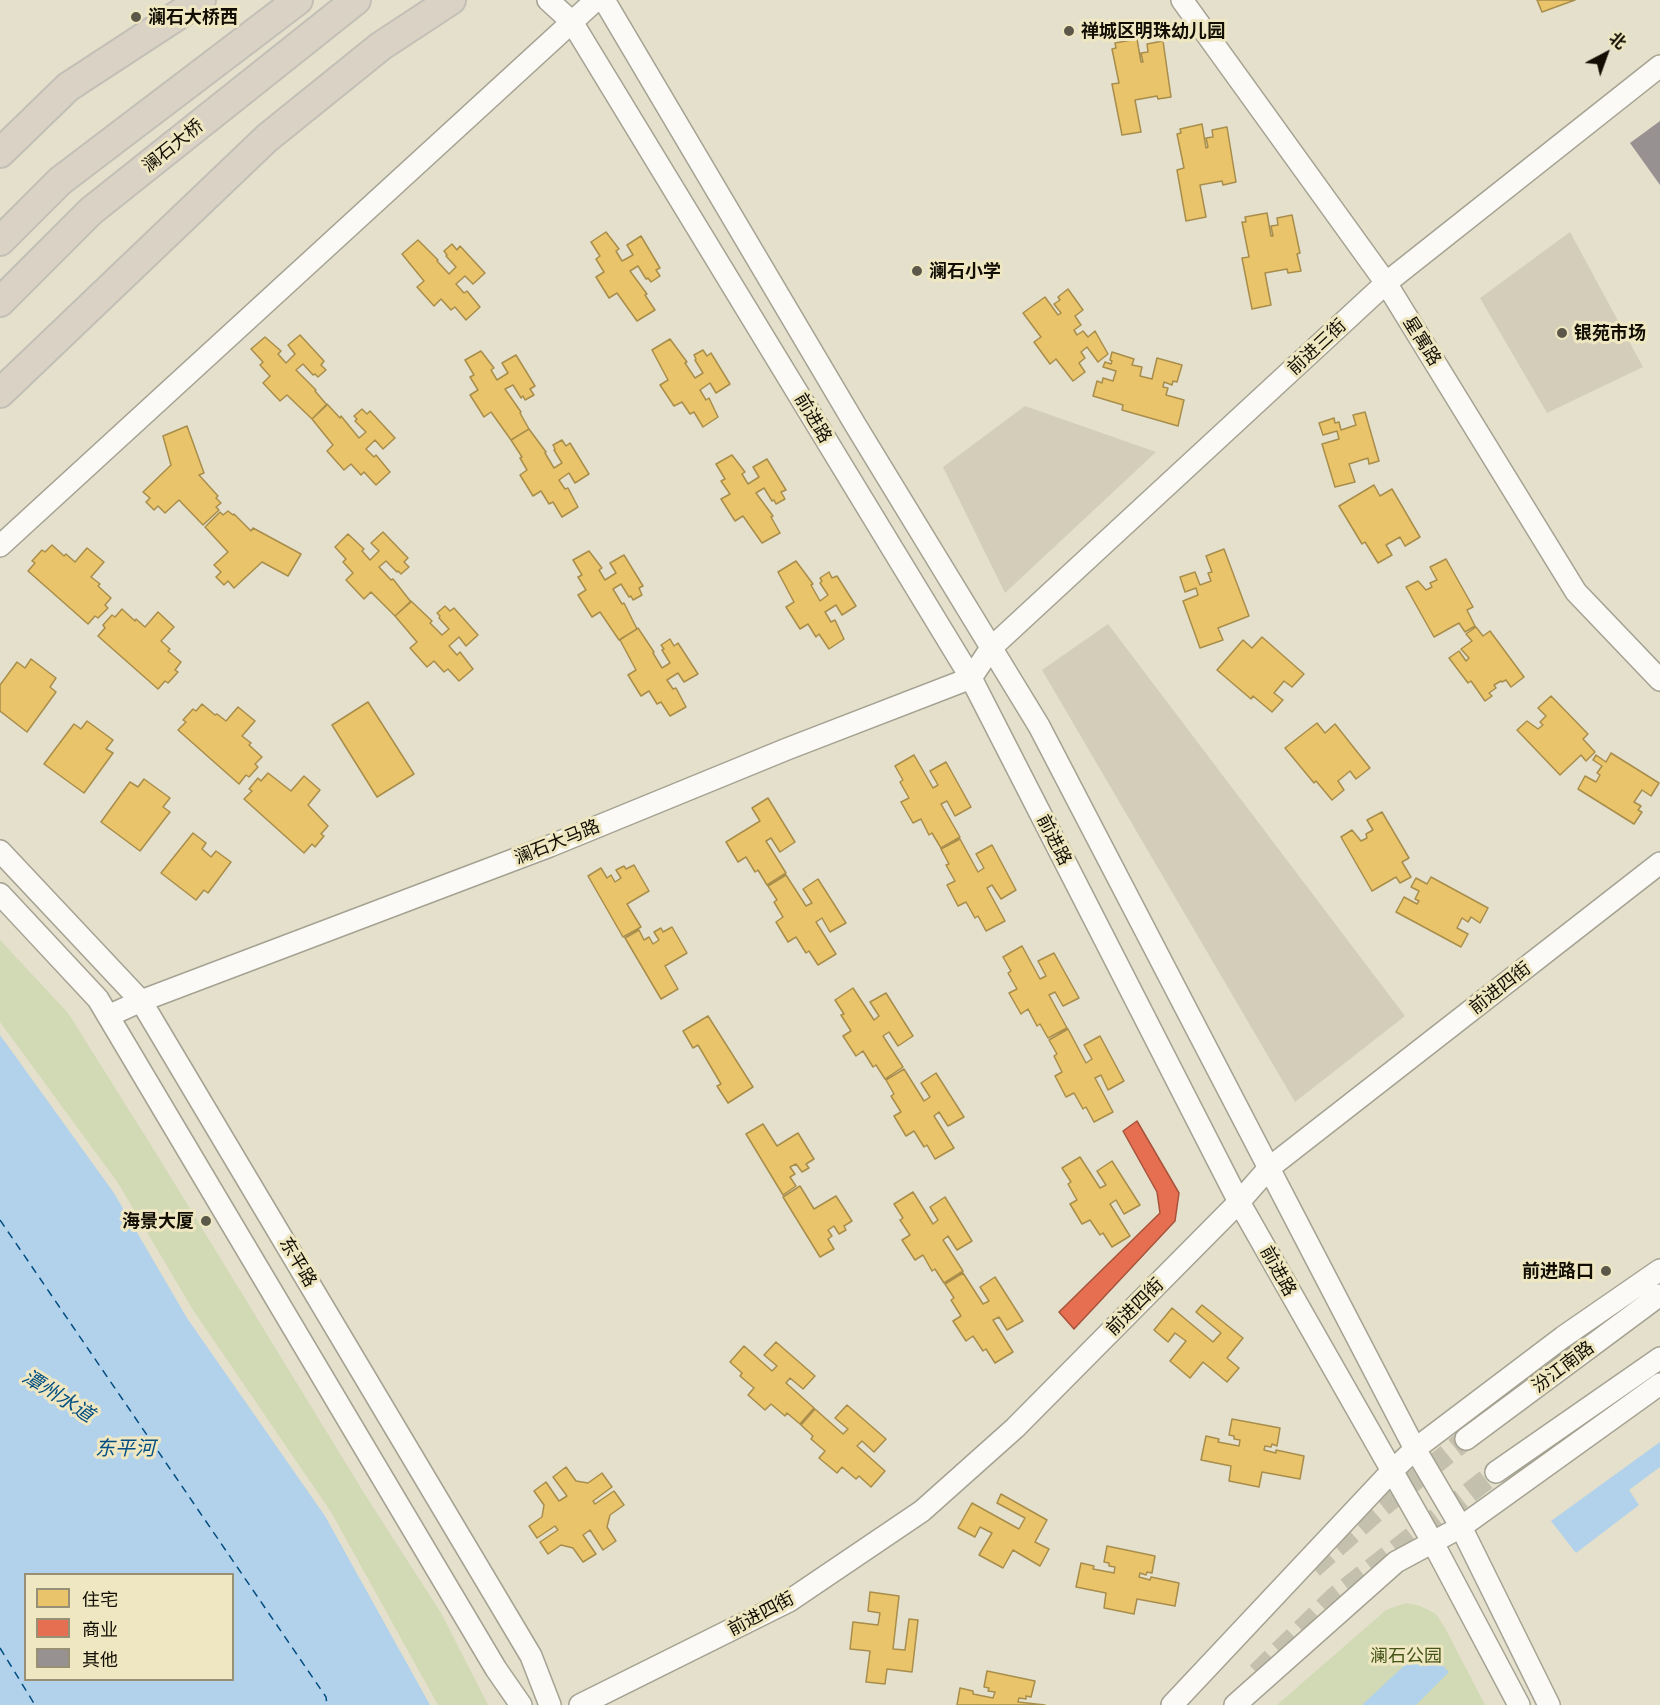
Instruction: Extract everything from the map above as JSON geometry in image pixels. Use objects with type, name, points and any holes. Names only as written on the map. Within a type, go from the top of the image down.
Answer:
[{"type":"highway","points":[[0,153],[68,87],[201,0]]},
{"type":"highway","points":[[0,240],[60,181],[298,0]]},
{"type":"highway","name":"澜石大桥","points":[[0,302],[91,211],[356,0]]},
{"type":"highway","points":[[0,393],[267,138],[381,46],[451,0]]},
{"type":"street","name":"前进路","points":[[548,0],[572,22],[971,678],[1239,1202],[1432,1541],[1519,1705]]},
{"type":"street","points":[[0,546],[596,0]]},
{"type":"street","name":"前进路","points":[[604,0],[1039,726],[1415,1449],[1461,1527],[1549,1705]]},
{"type":"street","name":"星寓路","points":[[1182,0],[1386,283],[1576,592],[1660,680]]},
{"type":"street","name":"前进三街","points":[[991,648],[1386,283],[1660,66]]},
{"type":"street","points":[[971,678],[991,648]]},
{"type":"street","name":"澜石大马路","points":[[108,1016],[141,1001],[550,846],[787,749],[971,678]]},
{"type":"street","name":"东平路","points":[[0,851],[141,1001],[531,1656],[550,1705]]},
{"type":"street","name":"前进四街","points":[[580,1705],[789,1601],[922,1511],[1015,1428],[1239,1202],[1269,1168],[1660,863]]},
{"type":"street","name":"东平路","points":[[0,894],[98,999],[496,1669],[521,1705]]},
{"type":"street","points":[[1172,1705],[1415,1449],[1563,1337],[1660,1270]]},
{"type":"street","name":"汾江南路","points":[[1466,1439],[1660,1295]]},
{"type":"street","points":[[1496,1472],[1660,1358]]},
{"type":"street","points":[[1235,1705],[1396,1562],[1461,1527],[1660,1384]]},
{"type":"shaded area","name":"银苑市场","points":[[1570,232],[1643,367],[1547,413],[1480,298]]},
{"type":"shaded area","points":[[1025,406],[1156,452],[1005,593],[943,467]]},
{"type":"shaded area","points":[[1108,624],[1405,1016],[1295,1102],[1042,670]]},
{"type":"green space","points":[[0,940],[68,1013],[364,1493],[441,1613],[488,1705],[438,1705],[331,1512],[193,1310],[118,1183],[0,1022]]},
{"type":"green space","name":"澜石公园","points":[[1406,1603],[1420,1606],[1436,1614],[1485,1705],[1277,1705],[1386,1610]]},
{"type":"water","name":"东平河","points":[[0,1035],[114,1193],[187,1318],[325,1516],[430,1705],[0,1705]]},
{"type":"water","points":[[1660,1442],[1660,1467],[1629,1490],[1639,1505],[1576,1553],[1551,1521]]},
{"type":"water","points":[[1424,1647],[1449,1672],[1416,1705],[1362,1705]]},
{"type":"building: 住宅","points":[[1537,0],[1575,0],[1542,12]]},
{"type":"building: 住宅","points":[[1137,39],[1141,62],[1143,62],[1141,53],[1148,52],[1147,44],[1163,41],[1171,97],[1158,99],[1157,96],[1135,100],[1141,132],[1122,135],[1112,84],[1119,83],[1112,49],[1116,48],[1115,43]]},
{"type":"building: 住宅","points":[[1202,124],[1206,148],[1208,147],[1206,138],[1213,137],[1212,130],[1227,127],[1236,182],[1223,185],[1222,181],[1200,185],[1206,217],[1186,221],[1177,170],[1184,168],[1177,134],[1181,133],[1180,129]]},
{"type":"building: 住宅","points":[[1267,213],[1271,236],[1273,236],[1271,226],[1278,225],[1277,218],[1292,215],[1300,253],[1297,254],[1301,271],[1288,273],[1287,269],[1265,273],[1271,305],[1252,309],[1242,258],[1249,257],[1242,222],[1246,222],[1245,217]]},
{"type":"building: 住宅","points":[[606,232],[619,249],[616,251],[622,261],[633,255],[627,245],[641,236],[660,268],[656,270],[660,276],[651,282],[648,278],[646,279],[638,266],[630,271],[647,294],[645,295],[655,310],[637,321],[617,293],[609,298],[596,277],[604,272],[596,259],[600,256],[591,242]]},
{"type":"building: 住宅","points":[[418,240],[449,274],[456,267],[444,251],[452,244],[457,250],[460,246],[485,273],[473,284],[465,276],[456,284],[464,293],[467,291],[480,307],[466,320],[455,307],[451,310],[441,299],[434,306],[417,287],[424,281],[402,254]]},
{"type":"building: 住宅","points":[[1068,289],[1083,310],[1075,316],[1081,325],[1074,330],[1077,335],[1083,331],[1088,337],[1095,331],[1108,354],[1098,362],[1087,347],[1081,352],[1085,358],[1079,363],[1085,372],[1073,381],[1056,359],[1050,364],[1034,342],[1041,337],[1023,313],[1045,297],[1058,315],[1061,313],[1054,304],[1060,300],[1058,297]]},
{"type":"building: 住宅","points":[[300,335],[324,361],[321,365],[326,370],[318,377],[303,364],[296,370],[327,405],[312,419],[287,395],[280,401],[263,383],[270,376],[260,365],[263,362],[251,349],[265,337],[281,351],[278,354],[286,363],[295,354],[288,345]]},
{"type":"building: 住宅","points":[[670,339],[687,362],[685,363],[695,378],[703,373],[694,355],[703,350],[707,356],[711,353],[730,384],[716,393],[710,383],[700,390],[706,400],[709,398],[718,417],[703,427],[694,412],[690,414],[682,402],[674,406],[660,385],[668,380],[652,350]]},
{"type":"building: 住宅","points":[[481,351],[494,368],[491,370],[497,380],[508,373],[502,363],[516,355],[535,386],[530,389],[534,395],[525,400],[523,396],[521,398],[513,385],[505,389],[521,412],[529,429],[511,440],[491,412],[484,417],[470,395],[478,390],[470,377],[474,375],[465,360]]},
{"type":"building: 住宅","points":[[1112,352],[1134,359],[1132,365],[1142,367],[1140,376],[1152,379],[1157,358],[1182,365],[1177,382],[1173,381],[1172,385],[1164,382],[1163,387],[1168,388],[1166,395],[1184,400],[1178,426],[1122,410],[1123,405],[1093,396],[1097,381],[1102,383],[1103,378],[1113,381],[1116,371],[1103,367],[1105,362],[1111,364]]},
{"type":"building: 住宅","points":[[327,404],[340,418],[341,416],[359,438],[366,432],[355,421],[357,419],[354,416],[362,409],[367,414],[370,411],[395,438],[383,449],[375,440],[366,449],[374,457],[376,455],[390,472],[376,485],[364,472],[361,475],[351,464],[344,470],[327,451],[333,445],[312,419]]},
{"type":"building: 住宅","points":[[1365,412],[1379,461],[1369,464],[1368,458],[1349,464],[1355,482],[1335,487],[1322,444],[1339,439],[1337,431],[1323,435],[1319,423],[1334,418],[1335,423],[1339,422],[1341,430],[1356,425],[1353,415]]},
{"type":"building: 住宅","points":[[187,426],[204,473],[199,475],[218,496],[216,498],[221,503],[216,507],[219,510],[203,525],[179,500],[165,513],[158,506],[154,510],[146,502],[150,498],[143,492],[171,465],[163,436]]},
{"type":"building: 住宅","points":[[529,429],[546,452],[554,468],[562,463],[553,445],[562,440],[566,446],[570,443],[589,474],[575,483],[569,473],[559,480],[565,489],[568,488],[578,507],[562,517],[553,502],[549,504],[541,491],[533,496],[520,475],[527,470],[511,440]]},
{"type":"building: 住宅","points":[[732,455],[745,472],[742,474],[748,484],[759,477],[753,467],[767,459],[786,490],[781,492],[785,499],[776,504],[764,488],[756,493],[773,516],[771,517],[780,533],[762,543],[743,516],[735,521],[721,499],[730,494],[721,481],[725,479],[716,464]]},
{"type":"building: 住宅","points":[[1374,485],[1380,496],[1392,489],[1420,537],[1405,546],[1400,537],[1386,545],[1392,555],[1378,563],[1365,542],[1362,544],[1339,506]]},
{"type":"building: 住宅","points":[[228,511],[251,531],[253,528],[301,554],[288,576],[262,562],[234,588],[228,581],[224,585],[216,577],[221,572],[214,565],[228,552],[205,527],[220,512],[223,515]]},
{"type":"building: 住宅","points":[[383,532],[408,558],[404,562],[409,567],[401,574],[386,561],[379,567],[391,580],[393,579],[411,602],[395,616],[371,592],[364,599],[346,580],[353,573],[343,562],[346,559],[335,547],[348,534],[364,549],[362,551],[370,560],[379,551],[371,543]]},
{"type":"building: 住宅","points":[[52,545],[75,562],[87,548],[104,562],[91,577],[111,598],[105,605],[108,608],[98,618],[95,616],[88,624],[28,571],[35,563],[32,561],[42,550],[45,552]]},
{"type":"building: 住宅","points":[[1224,549],[1249,616],[1218,628],[1223,640],[1200,648],[1183,601],[1198,595],[1196,588],[1185,592],[1180,577],[1195,572],[1200,585],[1211,581],[1208,573],[1212,572],[1206,556]]},
{"type":"building: 住宅","points":[[589,551],[602,568],[599,570],[605,580],[616,573],[610,563],[624,555],[643,586],[639,588],[642,595],[633,600],[621,584],[613,589],[622,604],[624,603],[637,629],[619,640],[600,612],[592,617],[578,595],[586,590],[578,577],[582,575],[573,560]]},
{"type":"building: 住宅","points":[[1446,559],[1473,607],[1467,610],[1475,626],[1465,632],[1459,623],[1434,637],[1406,587],[1418,581],[1426,590],[1432,587],[1430,583],[1437,580],[1430,567]]},
{"type":"building: 住宅","points":[[796,561],[813,584],[811,585],[820,601],[828,595],[820,583],[822,581],[820,578],[829,572],[832,578],[837,576],[856,606],[842,615],[836,605],[825,612],[831,622],[835,620],[844,639],[829,649],[819,634],[816,637],[808,624],[800,629],[786,607],[794,602],[778,572]]},
{"type":"building: 住宅","points":[[411,601],[432,621],[430,623],[442,635],[449,629],[437,613],[445,606],[450,611],[454,608],[478,635],[466,646],[459,637],[449,646],[457,655],[460,652],[473,669],[459,681],[448,669],[444,672],[434,661],[427,667],[410,648],[417,642],[395,616]]},
{"type":"building: 住宅","points":[[122,609],[145,627],[158,612],[174,627],[161,641],[170,649],[168,651],[181,662],[175,670],[178,672],[168,683],[165,681],[158,689],[98,636],[105,628],[103,625],[112,615],[115,617]]},
{"type":"building: 住宅","points":[[1476,627],[1483,636],[1490,631],[1524,677],[1511,687],[1506,680],[1494,685],[1496,688],[1489,693],[1492,696],[1485,701],[1471,681],[1468,683],[1449,658],[1459,651],[1466,661],[1469,658],[1461,649],[1472,641],[1466,634]]},
{"type":"building: 住宅","points":[[638,628],[662,668],[670,663],[661,645],[670,639],[674,646],[678,643],[698,674],[684,682],[678,673],[667,680],[673,689],[676,688],[686,707],[670,716],[661,702],[657,704],[649,691],[641,696],[628,675],[636,670],[620,640]]},
{"type":"building: 住宅","points":[[1262,637],[1304,674],[1292,687],[1284,681],[1274,693],[1283,700],[1272,712],[1253,696],[1251,699],[1217,670],[1243,640],[1252,648]]},
{"type":"building: 住宅","points":[[31,659],[56,678],[50,687],[56,692],[27,732],[0,711],[0,685],[17,662],[25,668]]},
{"type":"building: 住宅","points":[[1551,696],[1588,734],[1583,739],[1595,752],[1586,761],[1581,755],[1560,775],[1517,730],[1527,721],[1538,729],[1543,725],[1540,722],[1546,716],[1538,708]]},
{"type":"building: 住宅","points":[[368,702],[414,774],[377,797],[332,725]]},
{"type":"building: 住宅","points":[[202,704],[226,721],[238,707],[255,721],[242,736],[262,757],[255,764],[258,767],[249,777],[246,775],[239,784],[178,730],[186,722],[183,720],[193,709],[196,711]]},
{"type":"building: 住宅","points":[[87,721],[113,740],[106,749],[113,753],[84,793],[44,764],[74,724],[81,729]]},
{"type":"building: 住宅","points":[[1317,723],[1325,733],[1335,724],[1370,768],[1356,779],[1350,771],[1338,781],[1344,790],[1332,800],[1316,781],[1314,783],[1285,748]]},
{"type":"building: 住宅","points":[[1611,753],[1659,783],[1651,796],[1642,790],[1634,802],[1641,806],[1638,810],[1642,812],[1634,824],[1578,789],[1585,776],[1596,782],[1600,775],[1597,773],[1602,766],[1593,760],[1596,755],[1606,762]]},
{"type":"building: 住宅","points":[[914,755],[933,788],[938,785],[930,771],[946,762],[971,807],[955,816],[947,801],[941,804],[960,837],[941,848],[932,833],[929,835],[921,819],[913,823],[901,802],[909,798],[900,782],[903,780],[895,766]]},
{"type":"building: 住宅","points":[[268,773],[291,791],[304,776],[320,790],[308,805],[328,826],[321,834],[324,836],[315,847],[312,844],[304,853],[244,799],[252,791],[249,789],[258,778],[261,781]]},
{"type":"building: 住宅","points":[[144,779],[170,798],[163,807],[170,812],[140,851],[101,822],[130,782],[138,787]]},
{"type":"building: 住宅","points":[[768,798],[795,842],[780,852],[771,838],[766,841],[786,873],[767,885],[758,870],[755,872],[746,857],[738,862],[726,842],[760,821],[752,808]]},
{"type":"building: 住宅","points":[[1382,812],[1409,858],[1402,862],[1411,877],[1400,883],[1396,877],[1372,891],[1341,837],[1352,830],[1361,841],[1367,838],[1366,834],[1373,830],[1367,820]]},
{"type":"building: 住宅","points":[[193,833],[206,843],[202,849],[211,857],[216,851],[231,862],[208,893],[204,890],[196,900],[161,873]]},
{"type":"building: 住宅","points":[[960,839],[978,872],[984,868],[976,854],[992,845],[1016,890],[1001,899],[992,885],[987,888],[1005,921],[986,931],[978,916],[975,918],[966,902],[958,906],[947,885],[955,881],[946,865],[949,864],[941,849]]},
{"type":"building: 住宅","points":[[634,865],[649,891],[627,904],[641,927],[623,937],[588,876],[601,868],[607,878],[611,875],[615,882],[621,878],[616,870]]},
{"type":"building: 住宅","points":[[786,875],[806,906],[812,903],[803,889],[818,879],[846,923],[830,932],[822,918],[816,922],[836,954],[818,965],[809,951],[806,953],[796,937],[788,942],[776,922],[783,917],[774,902],[777,900],[768,886]]},
{"type":"building: 住宅","points":[[1431,877],[1488,908],[1480,923],[1471,917],[1468,922],[1462,918],[1457,928],[1468,934],[1461,947],[1396,912],[1404,897],[1417,904],[1419,901],[1415,899],[1419,891],[1411,887],[1416,878],[1427,884]]},
{"type":"building: 住宅","points":[[672,927],[687,953],[665,966],[678,989],[661,999],[625,938],[639,930],[644,940],[649,937],[653,944],[659,940],[654,932],[661,928],[663,932]]},
{"type":"building: 住宅","points":[[1022,946],[1040,979],[1046,976],[1038,961],[1054,953],[1079,998],[1063,1006],[1055,992],[1049,995],[1067,1028],[1048,1038],[1040,1024],[1037,1026],[1028,1009],[1021,1014],[1009,993],[1017,989],[1008,973],[1011,971],[1003,957]]},
{"type":"building: 住宅","points":[[853,988],[874,1020],[879,1016],[870,1002],[886,993],[913,1036],[898,1046],[889,1032],[883,1036],[903,1067],[885,1079],[876,1065],[873,1067],[863,1051],[856,1056],[843,1036],[851,1031],[835,1000]]},
{"type":"building: 住宅","points":[[708,1016],[753,1087],[728,1103],[717,1086],[721,1084],[698,1045],[693,1048],[683,1031]]},
{"type":"building: 住宅","points":[[1068,1029],[1086,1063],[1092,1059],[1084,1045],[1100,1036],[1124,1081],[1108,1090],[1101,1075],[1095,1078],[1113,1112],[1094,1122],[1086,1107],[1083,1109],[1074,1093],[1066,1097],[1055,1076],[1062,1072],[1054,1056],[1057,1054],[1049,1040]]},
{"type":"building: 住宅","points":[[904,1069],[924,1101],[930,1097],[921,1083],[936,1073],[964,1117],[948,1126],[939,1112],[934,1116],[954,1148],[935,1159],[927,1145],[924,1147],[914,1131],[906,1136],[894,1116],[901,1112],[891,1096],[894,1094],[886,1080]]},
{"type":"building: 住宅","points":[[763,1124],[777,1146],[798,1133],[814,1159],[806,1164],[809,1168],[802,1172],[796,1164],[790,1167],[795,1174],[790,1177],[796,1186],[783,1195],[746,1134]]},
{"type":"building: 住宅","points":[[1080,1157],[1100,1188],[1106,1185],[1097,1171],[1112,1161],[1140,1205],[1124,1214],[1116,1200],[1110,1204],[1130,1236],[1112,1247],[1103,1233],[1100,1235],[1090,1220],[1082,1224],[1070,1204],[1077,1200],[1068,1184],[1071,1182],[1062,1168]]},
{"type":"building: 住宅","points":[[800,1186],[814,1209],[836,1196],[852,1221],[844,1226],[846,1230],[839,1234],[834,1226],[828,1230],[832,1236],[828,1239],[834,1249],[820,1257],[783,1197]]},
{"type":"building: 住宅","points":[[913,1192],[933,1224],[938,1220],[930,1207],[945,1197],[972,1241],[957,1250],[948,1236],[943,1240],[963,1271],[944,1283],[935,1269],[932,1271],[923,1255],[915,1260],[902,1240],[910,1235],[900,1220],[903,1218],[894,1204]]},
{"type":"building: 住宅","points":[[963,1273],[983,1304],[989,1301],[980,1287],[995,1277],[1023,1321],[1007,1330],[999,1317],[993,1320],[1013,1352],[995,1363],[986,1349],[983,1351],[973,1336],[966,1341],[953,1321],[961,1316],[945,1284]]},
{"type":"building: 住宅","points":[[1202,1305],[1243,1338],[1227,1358],[1239,1368],[1227,1382],[1203,1362],[1190,1378],[1170,1361],[1186,1341],[1175,1333],[1168,1342],[1154,1330],[1172,1308],[1213,1342],[1221,1333],[1196,1312]]},
{"type":"building: 住宅","points":[[776,1342],[815,1376],[803,1389],[790,1378],[786,1383],[814,1408],[800,1424],[787,1413],[785,1416],[771,1404],[765,1410],[748,1395],[754,1388],[740,1376],[742,1373],[730,1362],[744,1346],[772,1371],[777,1366],[764,1355]]},
{"type":"building: 住宅","points":[[847,1405],[886,1439],[874,1452],[862,1441],[857,1446],[885,1471],[871,1487],[859,1476],[856,1479],[842,1467],[837,1473],[819,1458],[825,1451],[811,1439],[813,1436],[801,1425],[815,1409],[843,1434],[848,1429],[835,1418]]},
{"type":"building: 住宅","points":[[1232,1419],[1280,1428],[1277,1446],[1272,1444],[1271,1447],[1265,1446],[1264,1450],[1304,1456],[1300,1479],[1262,1472],[1259,1487],[1229,1481],[1231,1466],[1201,1460],[1206,1436],[1219,1439],[1218,1442],[1239,1446],[1240,1440],[1229,1435]]},
{"type":"building: 住宅","points":[[566,1467],[576,1481],[588,1483],[602,1473],[612,1487],[593,1501],[595,1504],[614,1491],[624,1505],[610,1515],[607,1527],[616,1541],[603,1550],[590,1530],[583,1535],[596,1554],[583,1562],[573,1548],[561,1545],[548,1554],[540,1542],[558,1530],[555,1526],[537,1538],[529,1526],[542,1517],[544,1505],[534,1491],[546,1482],[559,1501],[567,1496],[553,1477]]},
{"type":"building: 住宅","points":[[1001,1494],[1047,1520],[1035,1542],[1049,1549],[1040,1566],[1013,1550],[1003,1568],[979,1555],[992,1533],[980,1527],[975,1537],[958,1528],[972,1503],[1019,1529],[1025,1518],[997,1503]]},
{"type":"building: 住宅","points":[[1107,1546],[1155,1556],[1152,1573],[1147,1572],[1146,1575],[1140,1573],[1139,1577],[1179,1583],[1175,1606],[1137,1599],[1134,1614],[1104,1608],[1106,1593],[1076,1587],[1081,1563],[1094,1566],[1093,1569],[1114,1573],[1115,1567],[1104,1562]]},
{"type":"building: 住宅","points":[[870,1592],[899,1596],[893,1649],[905,1650],[909,1619],[918,1620],[912,1672],[887,1669],[885,1684],[866,1682],[870,1651],[850,1649],[853,1622],[878,1625],[880,1613],[868,1611]]},
{"type":"building: 住宅","points":[[987,1671],[1035,1681],[1031,1697],[1019,1698],[1018,1702],[1045,1705],[957,1705],[960,1688],[973,1691],[973,1694],[993,1698],[995,1692],[988,1691],[989,1688],[984,1687]]},
{"type":"building: 商业","points":[[1137,1121],[1179,1193],[1175,1221],[1074,1329],[1059,1312],[1160,1213],[1157,1192],[1123,1131]]},
{"type":"building: 其他","points":[[1660,121],[1660,185],[1630,143]]},
{"type":"ferry route","points":[[0,1220],[326,1697],[327,1705]]},
{"type":"ferry route","points":[[0,1648],[35,1705]]},
{"type":"tunnel","points":[[1313,1568],[1379,1509],[1466,1439]]},
{"type":"tunnel","points":[[1257,1673],[1335,1597],[1496,1472]]},
{"type":"place","name":"澜石大桥西","points":[[136,17]]},
{"type":"place","name":"禅城区明珠幼儿园","points":[[1069,31]]},
{"type":"place","name":"澜石小学","points":[[917,271]]},
{"type":"place","name":"银苑市场","points":[[1562,333]]},
{"type":"place","name":"海景大厦","points":[[206,1221]]},
{"type":"place","name":"前进路口","points":[[1606,1271]]},
{"type":"water label","name":"潭州水道","points":[[58,1396]]}]
